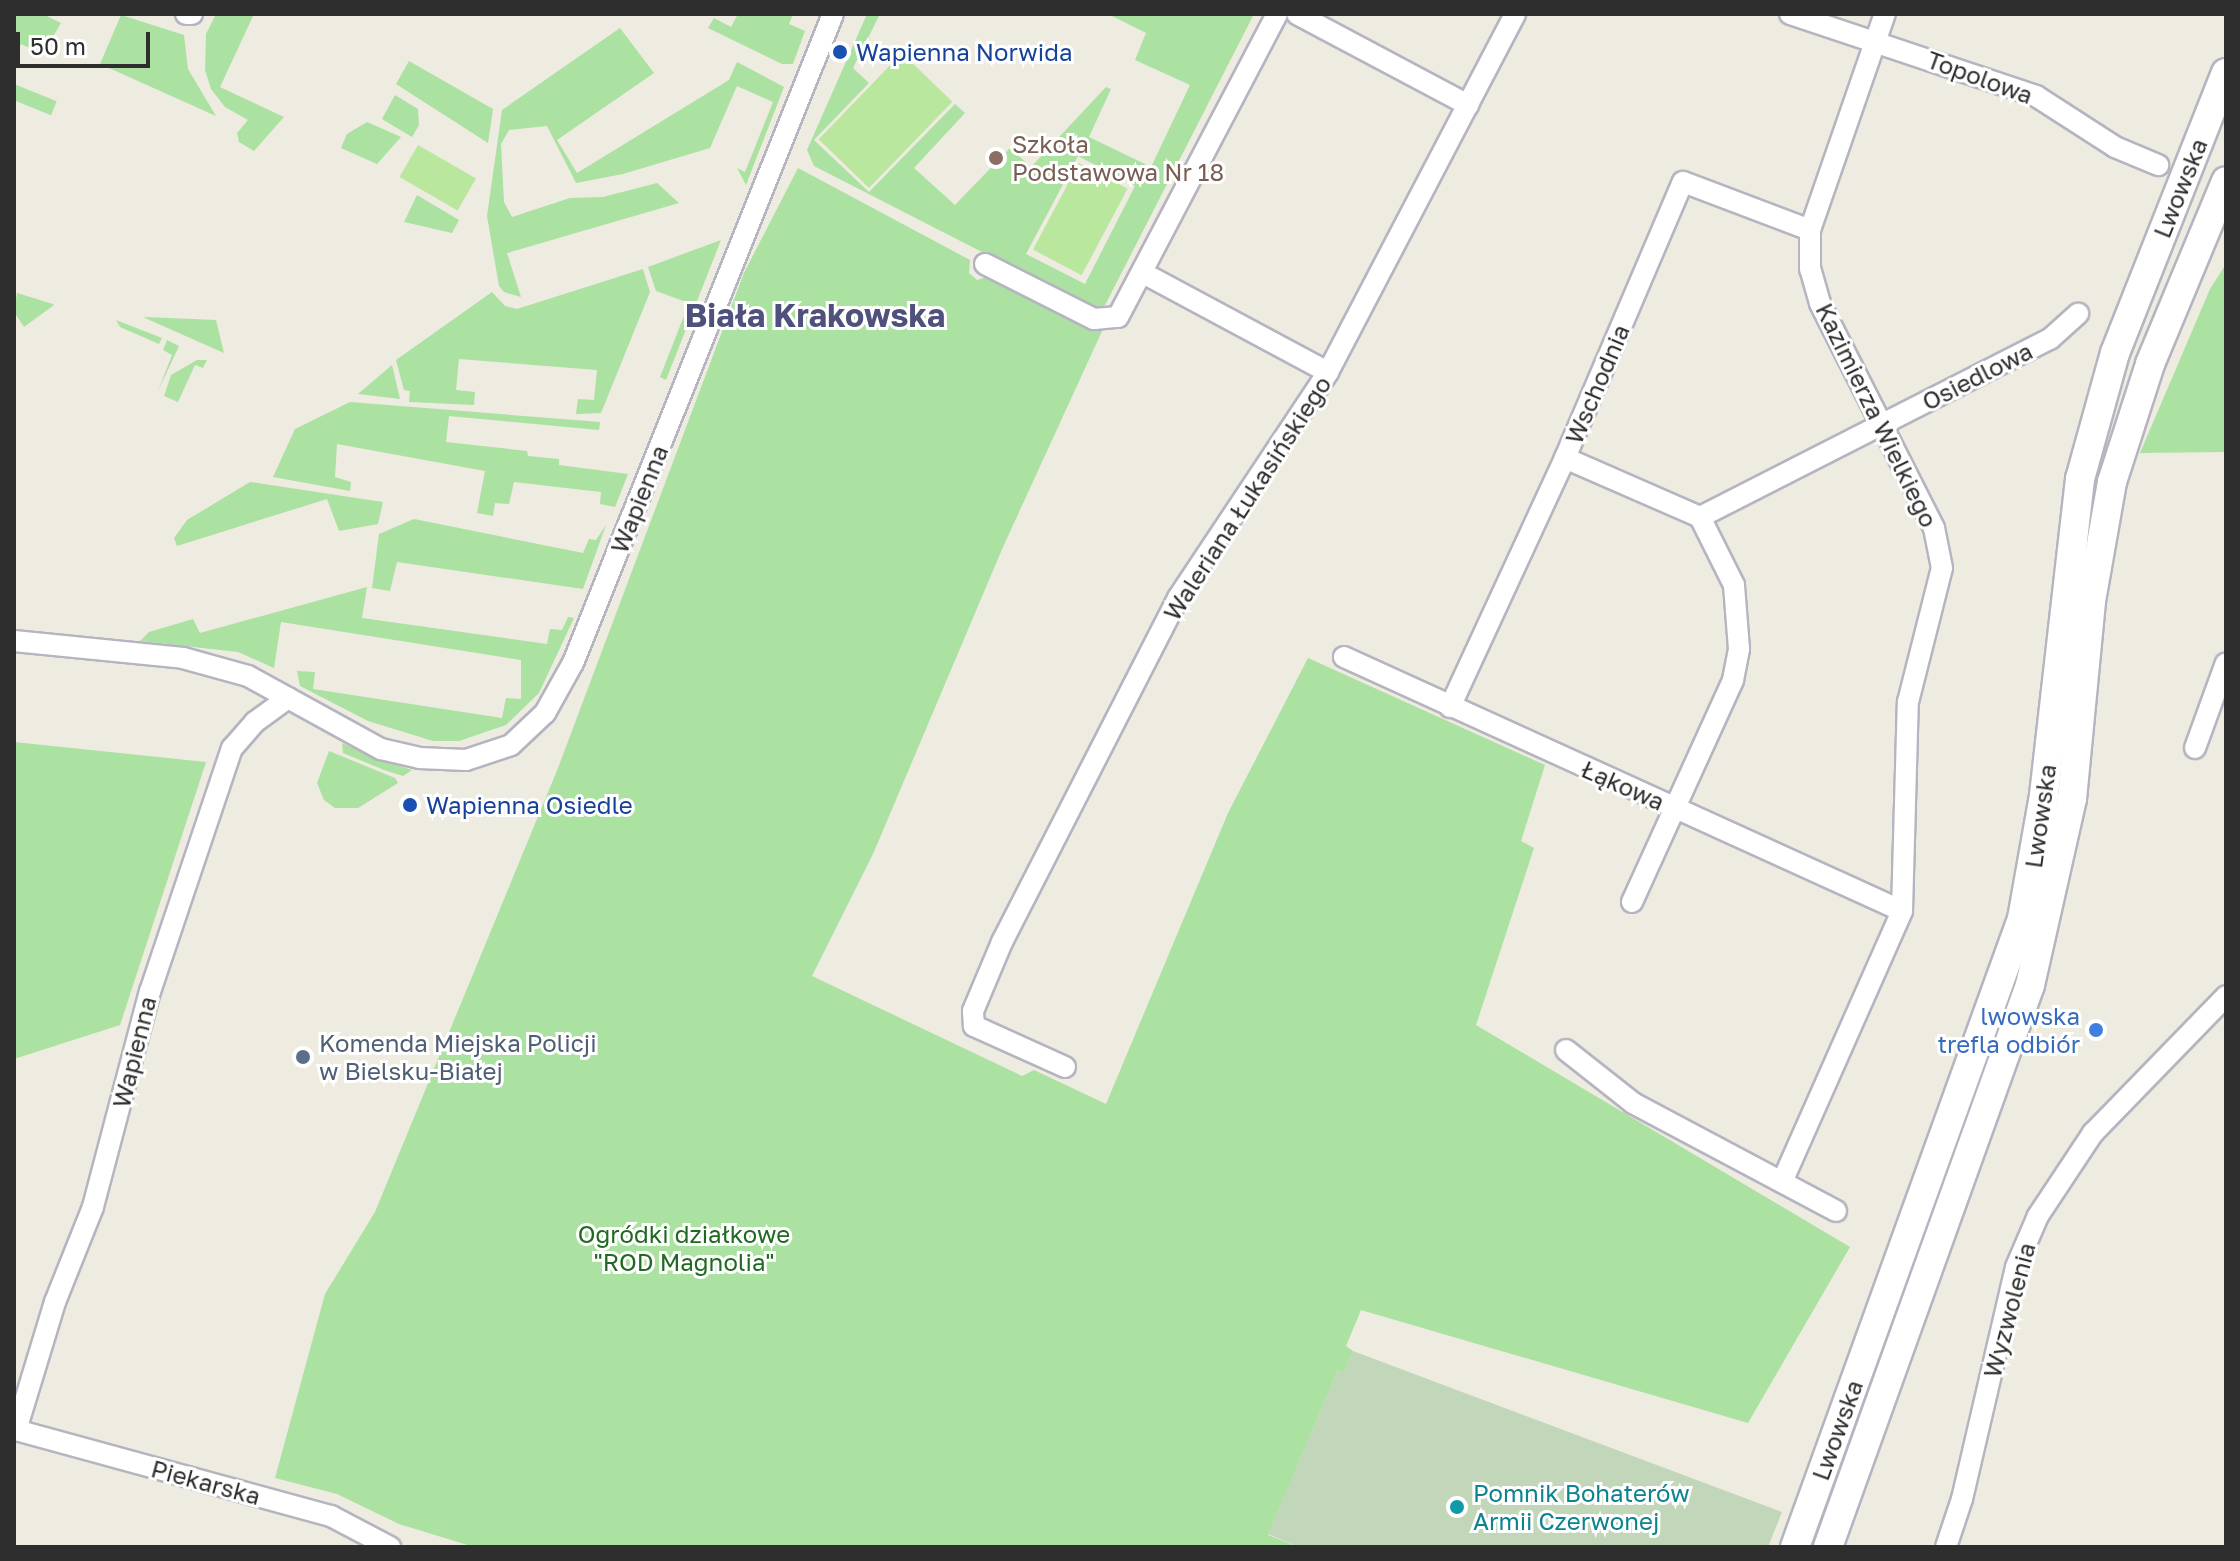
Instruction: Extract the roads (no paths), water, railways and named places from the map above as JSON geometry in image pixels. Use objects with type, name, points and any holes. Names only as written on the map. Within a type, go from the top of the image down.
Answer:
[{"type":"main road","name":"Lwowska","points":[[1795,1547],[2022,919],[2044,795],[2080,479],[2115,353],[2226,73]]},
{"type":"main road","name":"Lwowska","points":[[1828,1547],[2030,985],[2072,799],[2091,601],[2112,482],[2150,364],[2226,181]]},
{"type":"street","points":[[186,14],[192,14]]},
{"type":"street","name":"Wapienna","points":[[14,641],[183,658],[248,676],[381,749],[436,761],[466,760],[502,749],[545,713],[573,663],[833,14]]},
{"type":"street","points":[[985,264],[1104,320],[1123,311],[1277,14]]},
{"type":"street","points":[[1297,14],[1468,105]]},
{"type":"street","name":"Waleriana Łukasińskiego","points":[[1065,1067],[979,1031],[973,1011],[1031,876],[1178,598],[1328,372],[1515,14]]},
{"type":"street","name":"Topolowa","points":[[1790,14],[1876,40],[2036,96],[2115,147],[2158,165]]},
{"type":"street","name":"Kazimierza Wielkiego","points":[[1782,1182],[1902,911],[1908,702],[1942,559],[1934,528],[1820,303],[1810,269],[1810,230],[1885,14]]},
{"type":"street","name":"Wschodnia","points":[[1450,707],[1565,458],[1683,182],[1810,230]]},
{"type":"street","points":[[1143,273],[1328,372]]},
{"type":"street","name":"Osiedlowa","points":[[1700,517],[2050,339],[2078,314]]},
{"type":"street","points":[[1565,458],[1700,517],[1734,585],[1741,616],[1733,680],[1678,809],[1632,902]]},
{"type":"street","name":"Łąkowa","points":[[1344,657],[1902,911]]},
{"type":"street","points":[[2195,748],[2226,663]]},
{"type":"street","name":"Wapienna","points":[[16,1430],[55,1302],[93,1207],[150,991],[232,748],[288,698]]},
{"type":"street","name":"Wyzwolenia","points":[[1946,1547],[1962,1499],[2016,1267],[2038,1216],[2093,1133],[2226,996]]},
{"type":"street","points":[[1566,1050],[1633,1103],[1836,1211]]},
{"type":"street","name":"Piekarska","points":[[16,1430],[331,1516],[390,1547]]},
{"type":"place","name":"Wapienna Norwida","points":[[840,52]]},
{"type":"place","name":"Szkoła Podstawowa Nr 18","points":[[996,158]]},
{"type":"place","name":"Wapienna Osiedle","points":[[410,805]]},
{"type":"place","name":"lwowska trefla odbiór","points":[[2096,1030]]},
{"type":"place","name":"Komenda Miejska Policji w Bielsku-Białej","points":[[303,1057]]},
{"type":"place","name":"Pomnik Bohaterów Armii Czerwonej","points":[[1457,1507]]},
{"type":"district","name":"Biała Krakowska","points":[[815,315]]},
{"type":"park label","name":"Ogródki działkowe \"ROD Magnolia\"","points":[[684,1248]]}]
